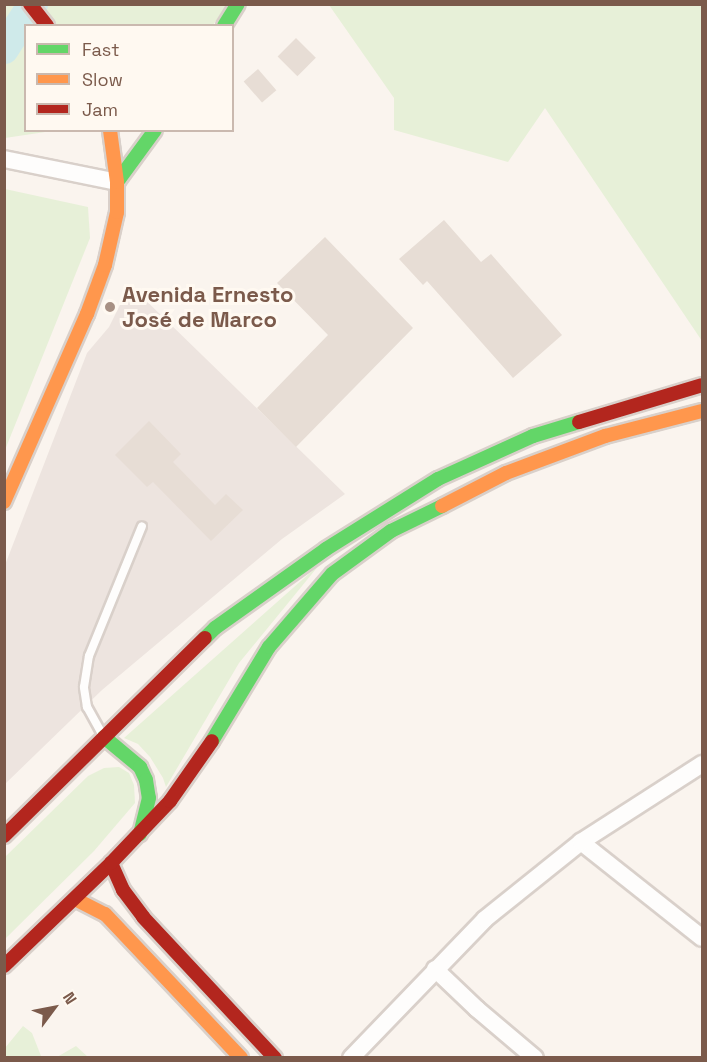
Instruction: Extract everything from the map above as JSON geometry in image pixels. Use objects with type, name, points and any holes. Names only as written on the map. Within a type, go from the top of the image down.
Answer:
[{"type":"main road","points":[[30,4],[45,24]]},
{"type":"main road","points":[[225,24],[238,4]]},
{"type":"main road","points":[[4,502],[87,314],[105,265],[117,212],[117,182],[110,132]]},
{"type":"main road","points":[[117,182],[154,132]]},
{"type":"main road","points":[[4,836],[215,628],[326,549],[438,478],[533,436],[702,385]]},
{"type":"main road","points":[[4,966],[140,834],[196,767],[268,647],[332,574],[391,531],[506,473],[605,436],[702,411]]},
{"type":"main road","points":[[104,737],[135,762],[146,780],[149,798],[140,834]]},
{"type":"main road","points":[[111,863],[123,890],[143,917],[275,1058]]},
{"type":"main road","points":[[75,899],[105,914],[241,1058]]},
{"type":"street","points":[[4,159],[117,182]]},
{"type":"street","points":[[351,1058],[485,919],[581,842],[702,765]]},
{"type":"street","points":[[581,842],[702,938]]},
{"type":"street","points":[[435,969],[477,1009],[535,1058]]},
{"type":"lane","points":[[104,737],[87,707],[84,687],[89,656],[142,526]]},
{"type":"shaded area","points":[[130,285],[345,494],[282,539],[102,690],[5,784],[5,565],[87,353],[109,327]]},
{"type":"green space","points":[[5,5],[227,5],[214,24],[24,24],[24,132],[45,132],[5,138]]},
{"type":"green space","points":[[329,5],[702,5],[702,341],[545,108],[508,162],[394,130],[394,98]]},
{"type":"green space","points":[[5,189],[88,207],[90,238],[5,450]]},
{"type":"green space","points":[[320,564],[239,663],[166,787],[150,757],[138,744],[124,738]]},
{"type":"green space","points":[[119,767],[129,773],[134,785],[135,803],[94,851],[5,939],[5,857],[88,776],[104,768]]},
{"type":"green space","points":[[23,1026],[32,1033],[41,1056],[57,1057],[5,1057],[5,1048]]},
{"type":"green space","points":[[76,1046],[88,1057],[57,1057]]},
{"type":"building","points":[[296,38],[316,58],[297,76],[278,56]]},
{"type":"building","points":[[258,69],[276,90],[262,103],[244,81]]},
{"type":"building","points":[[444,220],[481,262],[491,254],[562,335],[513,378],[427,281],[423,285],[399,259]]},
{"type":"building","points":[[325,237],[413,328],[296,447],[257,408],[328,335],[277,283]]},
{"type":"building","points":[[149,421],[181,454],[173,462],[215,505],[226,494],[243,510],[211,541],[153,482],[147,487],[115,455]]},
{"type":"waterway","points":[[4,49],[33,4]]},
{"type":"traffic: fast","points":[[225,24],[238,4]]},
{"type":"traffic: fast","points":[[117,182],[154,132]]},
{"type":"traffic: fast","points":[[205,638],[215,628],[326,549],[438,479],[533,436],[579,422]]},
{"type":"traffic: fast","points":[[212,741],[269,647],[332,574],[391,531],[442,506]]},
{"type":"traffic: fast","points":[[104,737],[140,767],[146,780],[149,798],[140,834]]},
{"type":"traffic: slow","points":[[4,502],[87,314],[105,265],[117,212],[117,182],[110,132]]},
{"type":"traffic: slow","points":[[442,506],[506,473],[605,436],[702,411]]},
{"type":"traffic: slow","points":[[75,899],[105,914],[241,1058]]},
{"type":"traffic: jam","points":[[30,4],[45,24]]},
{"type":"traffic: jam","points":[[579,422],[702,385]]},
{"type":"traffic: jam","points":[[4,836],[205,638]]},
{"type":"traffic: jam","points":[[4,966],[111,863],[170,801],[212,741]]},
{"type":"traffic: jam","points":[[111,863],[123,890],[143,917],[275,1058]]},
{"type":"place","name":"Avenida Ernesto José de Marco","points":[[110,307]]}]
